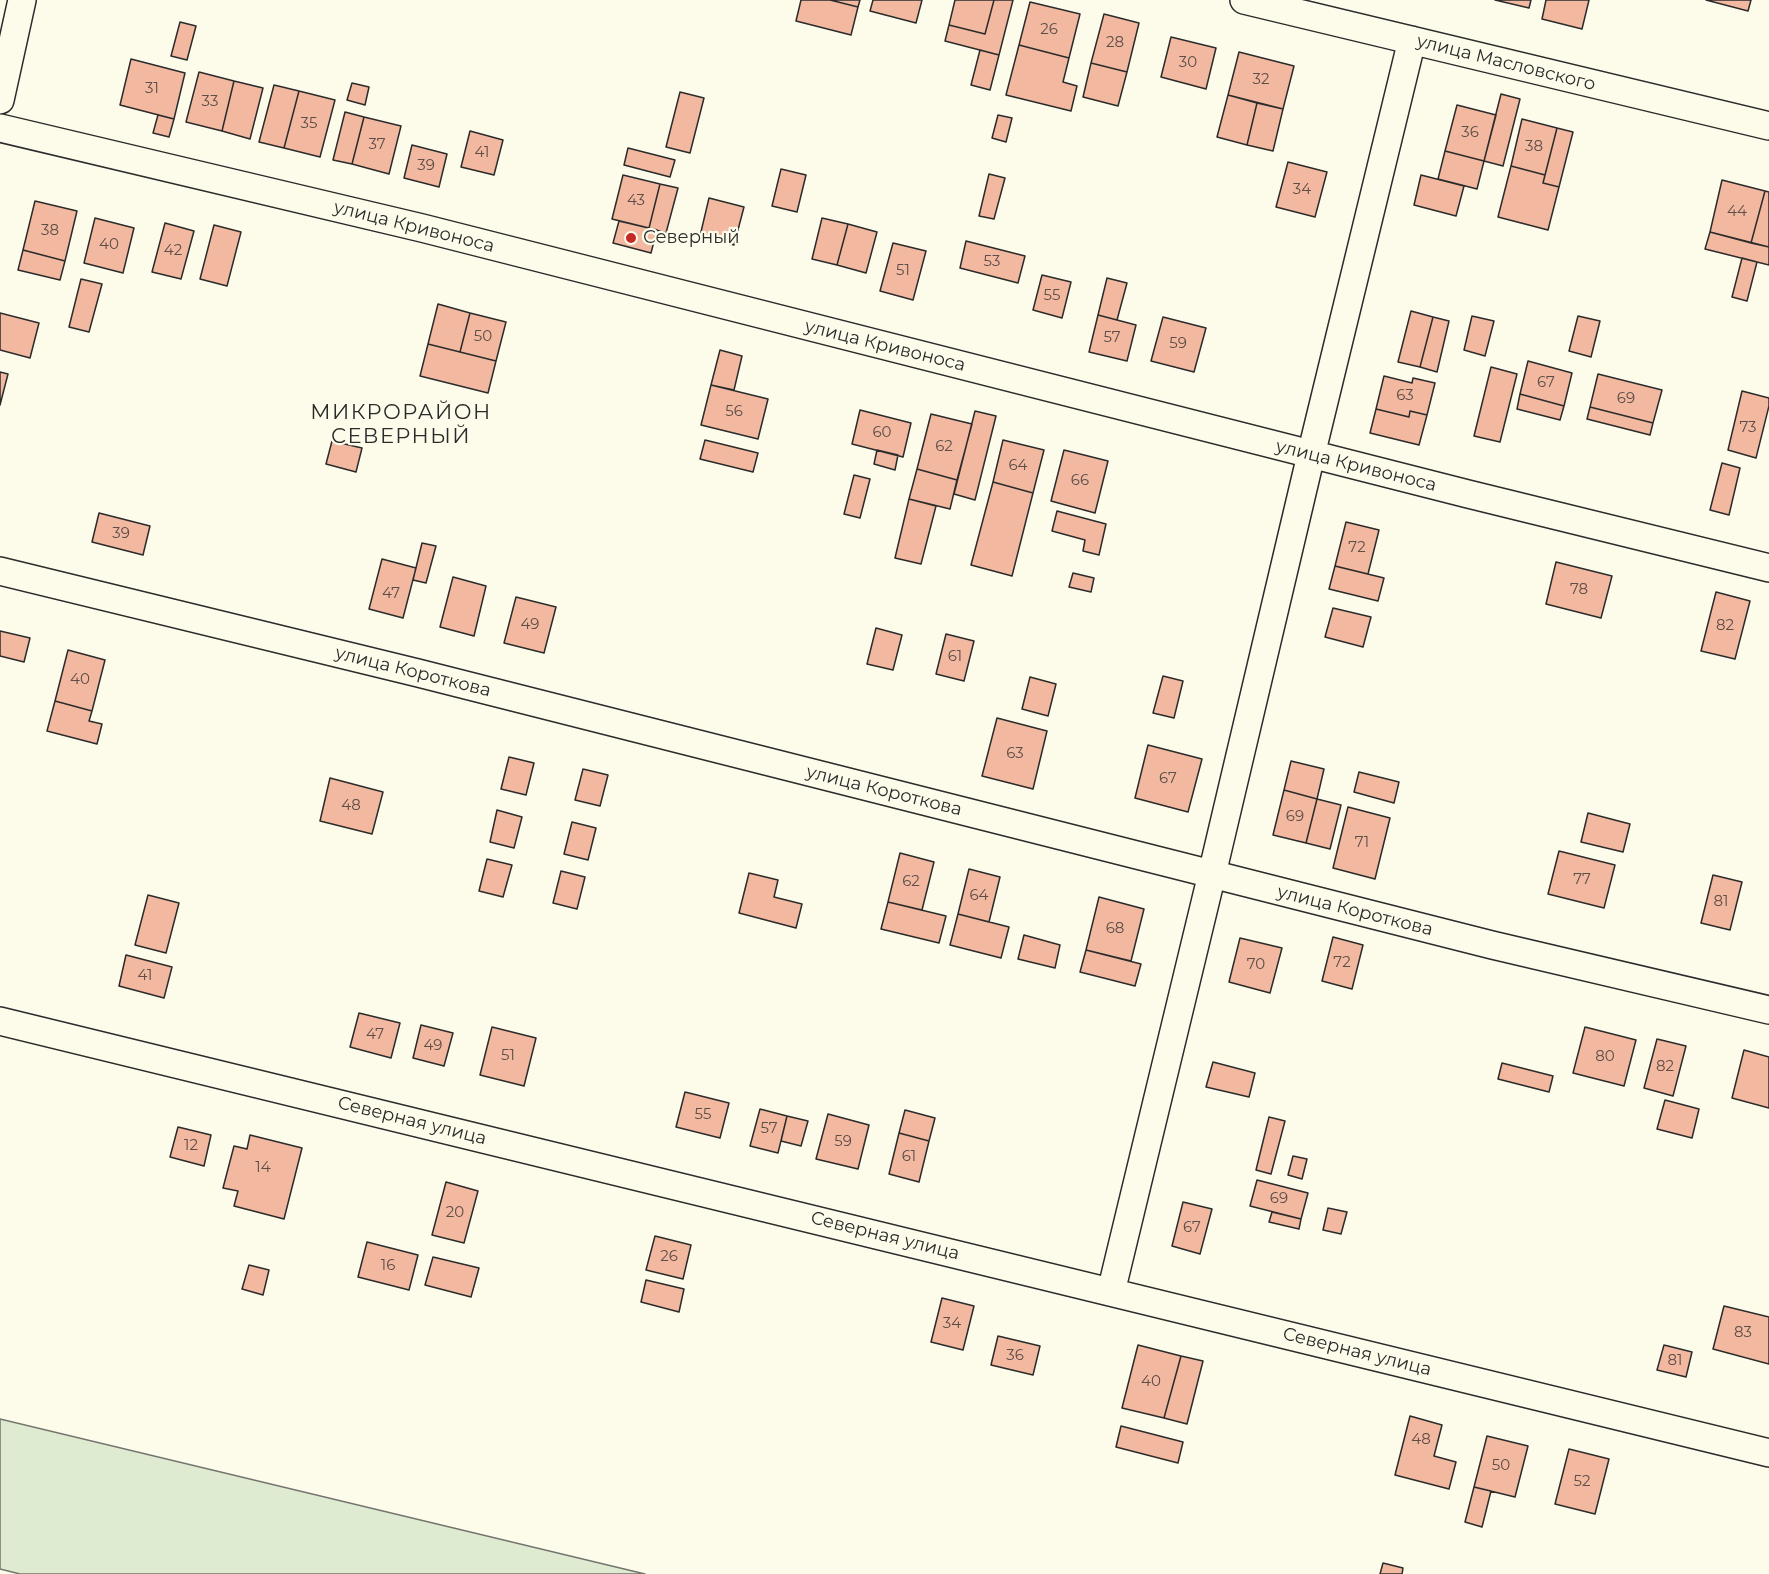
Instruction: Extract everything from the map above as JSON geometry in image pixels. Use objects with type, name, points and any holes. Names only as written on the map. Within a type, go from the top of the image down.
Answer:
[{"type":"street","points":[[0,100],[22,0]]},
{"type":"street","name":"улица Масловского","points":[[1244,0],[1769,126]]},
{"type":"street","points":[[1111,1292],[1412,40]]},
{"type":"street","name":"улица Кривоноса","points":[[0,128],[422,228],[1769,568]]},
{"type":"street","name":"улица Короткова","points":[[0,571],[418,673],[1492,945],[1769,1010]]},
{"type":"street","name":"Северная улица","points":[[0,1021],[1769,1453]]},
{"type":"green space","points":[[0,1419],[645,1574],[20,1574],[0,1569]]},
{"type":"building","points":[[801,0],[830,0],[858,7],[851,35],[796,21]]},
{"type":"building","points":[[830,0],[860,0],[858,7]]},
{"type":"building","points":[[873,0],[922,0],[916,23],[870,11]]},
{"type":"building","points":[[955,0],[994,0],[985,34],[949,25]]},
{"type":"building","points":[[994,0],[1013,0],[999,55],[945,41],[949,25],[985,34]]},
{"type":"building","points":[[1495,0],[1531,0],[1529,8]]},
{"type":"building","points":[[1546,0],[1589,0],[1582,29],[1542,19]]},
{"type":"building","points":[[1706,0],[1751,0],[1748,11]]},
{"type":"building","points":[[1030,2],[1080,14],[1069,58],[1019,45]]},
{"type":"building","points":[[1104,14],[1139,23],[1127,72],[1091,63]]},
{"type":"building","points":[[180,22],[196,26],[187,60],[171,56]]},
{"type":"building","points":[[1171,37],[1216,48],[1206,89],[1161,77]]},
{"type":"building","points":[[1019,45],[1069,58],[1063,82],[1077,86],[1071,111],[1006,95]]},
{"type":"building","points":[[980,50],[999,55],[990,90],[971,85]]},
{"type":"building","points":[[1239,52],[1294,66],[1283,109],[1228,95]]},
{"type":"building","points":[[131,59],[185,73],[174,119],[120,105]]},
{"type":"building","points":[[1091,63],[1127,72],[1118,106],[1083,97]]},
{"type":"building","points":[[199,72],[234,81],[222,131],[186,122]]},
{"type":"building","points":[[234,81],[263,88],[250,139],[222,131]]},
{"type":"building","points":[[352,83],[369,87],[365,105],[347,100]]},
{"type":"building","points":[[274,85],[299,91],[284,148],[259,142]]},
{"type":"building","points":[[299,91],[335,100],[320,157],[284,148]]},
{"type":"building","points":[[680,92],[704,98],[690,153],[666,147]]},
{"type":"building","points":[[1501,94],[1520,99],[1503,166],[1484,161]]},
{"type":"building","points":[[1228,95],[1257,103],[1247,145],[1217,137]]},
{"type":"building","points":[[1257,103],[1283,109],[1273,151],[1247,145]]},
{"type":"building","points":[[1457,105],[1496,115],[1484,161],[1445,151]]},
{"type":"building","points":[[345,112],[364,117],[352,164],[333,160]]},
{"type":"building","points":[[158,115],[174,119],[169,137],[153,133]]},
{"type":"building","points":[[998,115],[1012,118],[1006,142],[992,138]]},
{"type":"building","points":[[364,117],[401,126],[389,174],[352,164]]},
{"type":"building","points":[[1522,119],[1557,128],[1545,175],[1511,166]]},
{"type":"building","points":[[1557,128],[1573,132],[1559,187],[1543,183]]},
{"type":"building","points":[[470,131],[503,140],[494,175],[461,167]]},
{"type":"building","points":[[412,145],[447,154],[439,187],[404,178]]},
{"type":"building","points":[[628,148],[675,160],[670,177],[624,165]]},
{"type":"building","points":[[1445,151],[1484,161],[1477,189],[1438,179]]},
{"type":"building","points":[[1288,162],[1327,172],[1315,217],[1276,207]]},
{"type":"building","points":[[1511,166],[1545,175],[1543,183],[1559,187],[1548,230],[1498,217]]},
{"type":"building","points":[[781,169],[806,175],[797,212],[772,206]]},
{"type":"building","points":[[989,174],[1005,178],[994,219],[979,216]]},
{"type":"building","points":[[623,175],[660,184],[649,228],[612,219]]},
{"type":"building","points":[[1421,175],[1464,186],[1456,216],[1414,205]]},
{"type":"building","points":[[1722,180],[1765,191],[1751,243],[1710,232]]},
{"type":"building","points":[[660,184],[678,188],[666,233],[649,228]]},
{"type":"building","points":[[1765,191],[1769,192],[1769,247],[1751,243]]},
{"type":"building","points":[[709,198],[744,207],[734,245],[700,236]]},
{"type":"building","points":[[35,201],[77,211],[65,261],[23,250]]},
{"type":"building","points":[[95,218],[134,228],[123,273],[84,263]]},
{"type":"building","points":[[822,218],[848,224],[837,265],[812,259]]},
{"type":"building","points":[[619,221],[657,230],[651,253],[613,243]]},
{"type":"building","points":[[165,223],[194,231],[181,279],[152,272]]},
{"type":"building","points":[[848,224],[877,232],[866,273],[837,265]]},
{"type":"building","points":[[214,225],[241,232],[227,286],[200,279]]},
{"type":"building","points":[[1710,232],[1769,247],[1769,265],[1705,249]]},
{"type":"building","points":[[966,241],[1025,256],[1018,283],[960,268]]},
{"type":"building","points":[[893,243],[926,251],[913,300],[880,291]]},
{"type":"building","points":[[23,250],[65,261],[60,280],[18,270]]},
{"type":"building","points":[[1742,258],[1757,262],[1747,301],[1732,297]]},
{"type":"building","points":[[1042,275],[1071,282],[1062,318],[1033,310]]},
{"type":"building","points":[[1107,278],[1127,283],[1117,320],[1098,315]]},
{"type":"building","points":[[81,279],[102,284],[89,332],[69,327]]},
{"type":"building","points":[[438,304],[470,313],[460,352],[428,344]]},
{"type":"building","points":[[1411,311],[1433,317],[1420,367],[1398,362]]},
{"type":"building","points":[[0,313],[39,323],[30,358],[0,350]]},
{"type":"building","points":[[470,313],[506,322],[496,361],[460,352]]},
{"type":"building","points":[[1098,315],[1136,325],[1127,361],[1089,352]]},
{"type":"building","points":[[1472,316],[1494,321],[1485,356],[1464,350]]},
{"type":"building","points":[[1578,316],[1600,321],[1591,357],[1569,351]]},
{"type":"building","points":[[1163,317],[1206,328],[1194,372],[1151,361]]},
{"type":"building","points":[[1433,317],[1449,321],[1437,372],[1420,367]]},
{"type":"building","points":[[428,344],[496,361],[488,393],[420,376]]},
{"type":"building","points":[[720,350],[742,356],[734,390],[711,385]]},
{"type":"building","points":[[1528,361],[1572,373],[1564,406],[1520,394]]},
{"type":"building","points":[[1491,367],[1517,374],[1500,442],[1474,436]]},
{"type":"building","points":[[0,372],[8,374],[0,405]]},
{"type":"building","points":[[1598,374],[1662,390],[1653,423],[1590,407]]},
{"type":"building","points":[[1384,376],[1412,383],[1413,378],[1435,383],[1427,415],[1410,411],[1409,417],[1376,409]]},
{"type":"building","points":[[711,385],[768,399],[758,439],[701,425]]},
{"type":"building","points":[[1742,391],[1769,398],[1756,458],[1728,450]]},
{"type":"building","points":[[1520,394],[1564,406],[1560,420],[1517,409]]},
{"type":"building","points":[[1590,407],[1653,423],[1650,435],[1587,419]]},
{"type":"building","points":[[1376,409],[1409,417],[1410,411],[1427,415],[1419,445],[1370,433]]},
{"type":"building","points":[[860,410],[911,423],[903,457],[852,444]]},
{"type":"building","points":[[975,411],[996,416],[975,500],[954,494]]},
{"type":"building","points":[[931,414],[972,424],[957,480],[917,469]]},
{"type":"building","points":[[705,440],[758,453],[753,472],[700,459]]},
{"type":"building","points":[[1003,440],[1044,450],[1033,493],[993,482]]},
{"type":"building","points":[[332,441],[362,448],[356,472],[326,464]]},
{"type":"building","points":[[877,450],[898,455],[895,470],[874,464]]},
{"type":"building","points":[[1064,450],[1108,461],[1095,513],[1051,501]]},
{"type":"building","points":[[1722,463],[1740,468],[1729,515],[1710,510]]},
{"type":"building","points":[[917,469],[957,480],[950,509],[909,499]]},
{"type":"building","points":[[854,475],[870,479],[860,518],[844,514]]},
{"type":"building","points":[[993,482],[1033,493],[1012,576],[971,565]]},
{"type":"building","points":[[909,499],[936,506],[921,564],[895,558]]},
{"type":"building","points":[[1057,511],[1106,524],[1099,555],[1083,551],[1085,540],[1052,531]]},
{"type":"building","points":[[99,513],[150,526],[143,555],[92,542]]},
{"type":"building","points":[[1346,522],[1379,530],[1368,574],[1335,566]]},
{"type":"building","points":[[422,543],[436,546],[426,583],[413,580]]},
{"type":"building","points":[[382,559],[416,568],[403,618],[369,609]]},
{"type":"building","points":[[1556,562],[1612,576],[1601,618],[1546,604]]},
{"type":"building","points":[[1335,566],[1384,578],[1378,601],[1329,589]]},
{"type":"building","points":[[1073,573],[1094,578],[1091,592],[1069,587]]},
{"type":"building","points":[[453,577],[486,586],[474,636],[440,627]]},
{"type":"building","points":[[1716,592],[1750,601],[1735,659],[1701,651]]},
{"type":"building","points":[[516,597],[556,607],[544,653],[504,643]]},
{"type":"building","points":[[1333,608],[1371,617],[1363,647],[1325,637]]},
{"type":"building","points":[[876,628],[902,635],[893,670],[867,664]]},
{"type":"building","points":[[0,631],[30,638],[24,662],[0,656]]},
{"type":"building","points":[[946,634],[974,641],[964,681],[936,674]]},
{"type":"building","points":[[68,650],[105,660],[92,711],[55,701]]},
{"type":"building","points":[[1163,676],[1183,681],[1174,718],[1153,713]]},
{"type":"building","points":[[1030,677],[1056,684],[1048,716],[1022,709]]},
{"type":"building","points":[[55,701],[92,711],[89,721],[102,724],[97,744],[47,731]]},
{"type":"building","points":[[997,718],[1047,731],[1033,789],[982,776]]},
{"type":"building","points":[[1148,745],[1202,759],[1188,812],[1135,798]]},
{"type":"building","points":[[509,757],[534,763],[526,795],[501,789]]},
{"type":"building","points":[[1291,761],[1324,769],[1317,799],[1284,790]]},
{"type":"building","points":[[583,769],[608,775],[600,806],[575,800]]},
{"type":"building","points":[[1359,772],[1399,782],[1394,803],[1354,792]]},
{"type":"building","points":[[330,778],[383,792],[372,834],[320,821]]},
{"type":"building","points":[[1284,790],[1317,799],[1306,843],[1273,835]]},
{"type":"building","points":[[1317,799],[1341,805],[1330,849],[1306,843]]},
{"type":"building","points":[[1348,807],[1390,818],[1375,879],[1333,868]]},
{"type":"building","points":[[497,810],[522,817],[514,848],[490,842]]},
{"type":"building","points":[[1588,813],[1630,824],[1623,852],[1581,842]]},
{"type":"building","points":[[572,822],[596,828],[588,860],[564,854]]},
{"type":"building","points":[[1559,851],[1615,865],[1604,908],[1548,894]]},
{"type":"building","points":[[900,853],[934,862],[922,910],[888,902]]},
{"type":"building","points":[[487,859],[512,865],[503,897],[479,891]]},
{"type":"building","points":[[969,869],[1000,877],[989,922],[958,914]]},
{"type":"building","points":[[561,871],[585,877],[577,909],[553,903]]},
{"type":"building","points":[[749,873],[778,880],[774,897],[802,904],[796,928],[739,913]]},
{"type":"building","points":[[1713,875],[1742,882],[1730,930],[1701,923]]},
{"type":"building","points":[[148,895],[179,903],[166,953],[135,945]]},
{"type":"building","points":[[1099,897],[1144,909],[1131,961],[1086,950]]},
{"type":"building","points":[[888,902],[946,916],[939,943],[881,929]]},
{"type":"building","points":[[958,914],[1009,927],[1001,958],[950,945]]},
{"type":"building","points":[[1024,935],[1060,945],[1055,968],[1018,959]]},
{"type":"building","points":[[1333,937],[1363,945],[1352,989],[1322,981]]},
{"type":"building","points":[[1240,938],[1282,948],[1270,993],[1229,982]]},
{"type":"building","points":[[1086,950],[1141,964],[1135,986],[1080,972]]},
{"type":"building","points":[[126,955],[172,967],[164,998],[119,986]]},
{"type":"building","points":[[359,1013],[400,1023],[391,1058],[350,1047]]},
{"type":"building","points":[[421,1025],[453,1033],[444,1066],[413,1058]]},
{"type":"building","points":[[492,1027],[536,1038],[524,1086],[480,1075]]},
{"type":"building","points":[[1585,1027],[1636,1040],[1624,1086],[1573,1073]]},
{"type":"building","points":[[1657,1039],[1686,1046],[1673,1096],[1644,1088]]},
{"type":"building","points":[[1744,1050],[1769,1057],[1769,1108],[1732,1098]]},
{"type":"building","points":[[1213,1062],[1255,1073],[1249,1097],[1206,1087]]},
{"type":"building","points":[[1502,1063],[1553,1076],[1549,1092],[1498,1079]]},
{"type":"building","points":[[685,1092],[729,1103],[720,1138],[676,1127]]},
{"type":"building","points":[[1665,1100],[1699,1109],[1692,1138],[1657,1129]]},
{"type":"building","points":[[760,1109],[787,1116],[778,1153],[750,1146]]},
{"type":"building","points":[[905,1110],[935,1118],[929,1141],[899,1133]]},
{"type":"building","points":[[828,1114],[869,1125],[858,1169],[816,1159]]},
{"type":"building","points":[[787,1116],[808,1121],[801,1146],[781,1141]]},
{"type":"building","points":[[1269,1117],[1285,1121],[1271,1174],[1256,1170]]},
{"type":"building","points":[[178,1127],[211,1135],[204,1166],[170,1157]]},
{"type":"building","points":[[899,1133],[929,1141],[919,1182],[889,1174]]},
{"type":"building","points":[[250,1135],[302,1148],[284,1219],[234,1206],[238,1191],[223,1188],[234,1146],[247,1149]]},
{"type":"building","points":[[1293,1156],[1307,1159],[1302,1179],[1288,1175]]},
{"type":"building","points":[[1257,1180],[1308,1193],[1301,1219],[1250,1206]]},
{"type":"building","points":[[446,1182],[478,1191],[464,1243],[432,1235]]},
{"type":"building","points":[[1183,1202],[1212,1209],[1200,1254],[1172,1246]]},
{"type":"building","points":[[1328,1208],[1347,1212],[1341,1234],[1323,1230]]},
{"type":"building","points":[[1272,1212],[1301,1219],[1299,1229],[1269,1222]]},
{"type":"building","points":[[655,1236],[691,1245],[683,1279],[646,1270]]},
{"type":"building","points":[[367,1242],[418,1255],[409,1290],[358,1277]]},
{"type":"building","points":[[433,1257],[479,1268],[471,1297],[425,1285]]},
{"type":"building","points":[[249,1265],[269,1270],[263,1295],[242,1289]]},
{"type":"building","points":[[646,1280],[684,1289],[679,1312],[641,1302]]},
{"type":"building","points":[[942,1298],[974,1306],[963,1350],[931,1342]]},
{"type":"building","points":[[1724,1306],[1769,1317],[1769,1364],[1713,1349]]},
{"type":"building","points":[[998,1336],[1040,1346],[1033,1375],[991,1365]]},
{"type":"building","points":[[1138,1345],[1181,1356],[1164,1418],[1122,1408]]},
{"type":"building","points":[[1664,1345],[1692,1352],[1686,1377],[1657,1370]]},
{"type":"building","points":[[1181,1356],[1203,1361],[1187,1424],[1164,1418]]},
{"type":"building","points":[[1410,1416],[1442,1425],[1434,1456],[1456,1462],[1449,1489],[1395,1475]]},
{"type":"building","points":[[1121,1426],[1183,1442],[1178,1463],[1116,1447]]},
{"type":"building","points":[[1487,1436],[1528,1446],[1515,1497],[1474,1487]]},
{"type":"building","points":[[1569,1449],[1609,1459],[1595,1514],[1555,1504]]},
{"type":"building","points":[[1474,1487],[1491,1491],[1482,1527],[1465,1522]]},
{"type":"building","points":[[1383,1563],[1403,1568],[1402,1574],[1380,1574]]},
{"type":"place","name":"Северный","points":[[631,238]]},
{"type":"district","name":"МИКРОРАЙОН СЕВЕРНЫЙ","points":[[401,425]]}]
